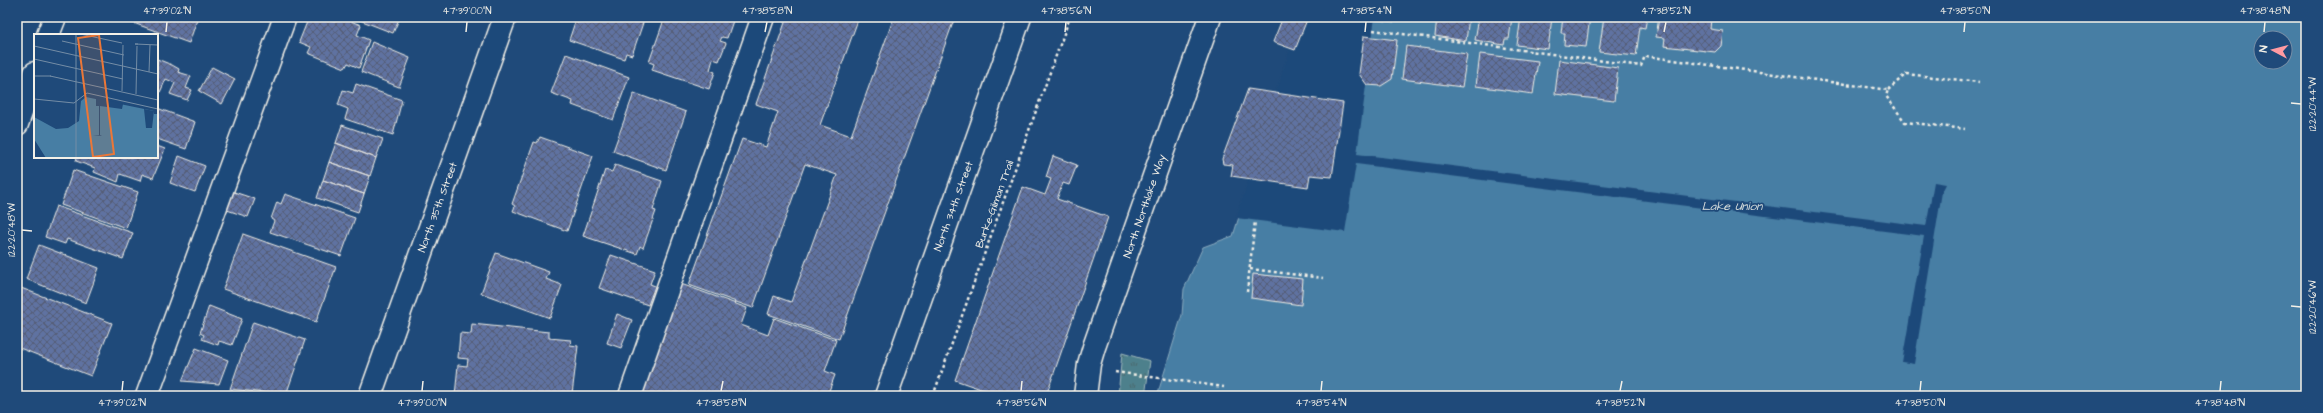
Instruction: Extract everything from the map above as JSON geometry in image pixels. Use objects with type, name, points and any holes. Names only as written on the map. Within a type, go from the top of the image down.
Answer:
[{"type":"street","points":[[48,34],[55,17]]},
{"type":"street","points":[[147,396],[285,17]]},
{"type":"street","name":"North 35th Street","points":[[370,396],[504,17]]},
{"type":"street","points":[[630,396],[763,17]]},
{"type":"street","name":"North 34th Street","points":[[886,396],[1020,17]]},
{"type":"street","name":"North Northlake Way","points":[[1085,396],[1086,376],[1094,347],[1210,17]]},
{"type":"street","points":[[17,124],[34,76]]},
{"type":"path","name":"Burke-Gilman Trail","points":[[933,396],[1070,17]]},
{"type":"path","points":[[1373,30],[1641,66],[1645,56],[1888,90]]},
{"type":"path","points":[[1965,129],[1905,122],[1886,96],[1888,90],[1906,74],[1979,82]]},
{"type":"path","points":[[1247,292],[1256,221]]},
{"type":"path","points":[[1250,269],[1323,278]]},
{"type":"path","points":[[1114,372],[1224,387]]},
{"type":"green space","points":[[1122,353],[1150,361],[1145,396],[1118,396]]},
{"type":"water","name":"Lake Union","points":[[1302,17],[2306,17],[2306,396],[1157,396],[1182,315],[1184,289],[1203,247],[1233,236]]},
{"type":"pier","points":[[1300,17],[1375,17],[1357,154],[1926,226],[1934,182],[1946,184],[1942,192],[1914,364],[1902,362],[1924,236],[1356,164],[1345,232],[1236,218]]},
{"type":"building","points":[[126,17],[198,17],[189,43],[125,20]]},
{"type":"building","points":[[309,17],[322,17],[335,22],[337,17],[340,17],[361,25],[357,35],[369,40],[359,68],[348,63],[345,68],[308,53],[311,47],[299,42]]},
{"type":"building","points":[[352,17],[400,17],[393,33]]},
{"type":"building","points":[[580,17],[645,17],[632,55],[626,53],[624,59],[569,40],[575,22],[578,23]]},
{"type":"building","points":[[665,17],[734,18],[727,38],[722,37],[720,41],[726,43],[719,61],[713,59],[710,70],[715,72],[709,89],[652,70],[654,64],[649,62]]},
{"type":"building","points":[[787,17],[859,17],[820,125],[851,136],[894,17],[955,17],[839,339],[768,314],[774,296],[791,302],[837,175],[805,164],[753,308],[689,285],[742,139],[766,147],[778,112],[756,104]]},
{"type":"building","points":[[1283,17],[1308,17],[1295,50],[1273,42]]},
{"type":"building","points":[[1357,17],[1394,17],[1394,22]]},
{"type":"building","points":[[1437,17],[1469,17],[1466,41],[1435,36]]},
{"type":"building","points":[[1479,17],[1512,17],[1509,39],[1505,39],[1504,45],[1475,40]]},
{"type":"building","points":[[1521,17],[1552,17],[1548,49],[1517,45]]},
{"type":"building","points":[[1563,17],[1590,17],[1586,47],[1564,45],[1565,33],[1561,33]]},
{"type":"building","points":[[1604,17],[1647,17],[1645,28],[1640,27],[1636,56],[1599,52]]},
{"type":"building","points":[[1659,17],[1702,17],[1711,19],[1710,29],[1723,31],[1721,46],[1715,52],[1664,46],[1665,38],[1656,37]]},
{"type":"building","points":[[1364,36],[1397,40],[1392,79],[1381,86],[1367,85],[1359,74]]},
{"type":"building","points":[[372,42],[410,58],[399,87],[361,72]]},
{"type":"building","points":[[1406,46],[1467,54],[1462,87],[1402,79]]},
{"type":"building","points":[[566,54],[629,77],[613,120],[572,105],[573,101],[551,93]]},
{"type":"building","points":[[1480,54],[1538,61],[1533,94],[1476,86]]},
{"type":"building","points":[[158,59],[179,69],[178,72],[191,76],[186,88],[192,90],[187,100],[170,94],[175,83],[166,79],[158,97]]},
{"type":"building","points":[[1559,60],[1618,68],[1614,101],[1555,94]]},
{"type":"building","points":[[212,67],[235,79],[222,104],[199,91]]},
{"type":"building","points":[[356,84],[402,100],[393,135],[345,119],[348,109],[338,105],[343,90],[353,93]]},
{"type":"building","points":[[1248,89],[1343,103],[1332,177],[1310,175],[1308,187],[1231,176],[1233,165],[1223,164],[1222,159]]},
{"type":"building","points":[[634,93],[686,112],[666,170],[613,151]]},
{"type":"building","points":[[158,108],[195,122],[186,149],[158,139]]},
{"type":"building","points":[[342,125],[383,139],[376,158],[336,143]]},
{"type":"building","points":[[540,137],[593,156],[567,231],[513,211],[515,206],[512,204],[534,142],[537,143]]},
{"type":"building","points":[[336,143],[376,158],[370,176],[329,162]]},
{"type":"building","points":[[158,146],[165,149],[153,178],[142,174],[140,181],[120,174],[118,182],[94,172],[95,168],[76,161],[77,158],[158,158]]},
{"type":"building","points":[[179,156],[205,166],[195,192],[170,183]]},
{"type":"building","points":[[1053,156],[1077,165],[1069,185],[1063,183],[1057,199],[1108,217],[1046,396],[1001,396],[955,380],[1023,187],[1045,195],[1051,179],[1046,177]]},
{"type":"building","points":[[329,162],[370,176],[364,194],[323,180]]},
{"type":"building","points":[[615,165],[662,181],[653,210],[656,211],[643,248],[640,246],[637,254],[583,236],[605,170],[612,172]]},
{"type":"building","points":[[73,170],[138,192],[126,228],[61,205]]},
{"type":"building","points":[[323,180],[364,194],[358,212],[317,198]]},
{"type":"building","points":[[228,190],[255,199],[248,217],[221,208]]},
{"type":"building","points":[[285,194],[355,218],[341,256],[270,232],[274,221],[271,219],[277,202],[281,204]]},
{"type":"building","points":[[56,206],[133,233],[123,259],[67,239],[65,244],[45,237]]},
{"type":"building","points":[[243,234],[336,267],[316,322],[223,289]]},
{"type":"building","points":[[39,245],[99,268],[86,303],[26,279]]},
{"type":"building","points":[[496,253],[549,272],[546,279],[562,285],[550,318],[481,293]]},
{"type":"building","points":[[611,255],[655,270],[650,284],[655,286],[648,305],[599,288]]},
{"type":"building","points":[[1253,274],[1303,279],[1301,305],[1251,298]]},
{"type":"building","points":[[681,284],[747,308],[741,325],[768,335],[774,318],[836,340],[825,371],[835,375],[827,396],[640,396]]},
{"type":"building","points":[[21,288],[112,323],[91,376],[17,347],[17,297]]},
{"type":"building","points":[[209,306],[242,319],[232,345],[219,341],[218,345],[202,339],[204,335],[200,333]]},
{"type":"building","points":[[617,314],[632,320],[621,348],[607,343]]},
{"type":"building","points":[[253,322],[305,340],[286,395],[230,389]]},
{"type":"building","points":[[472,324],[549,332],[549,338],[571,340],[570,345],[578,346],[572,394],[565,393],[565,396],[455,396],[458,365],[467,366],[468,359],[458,358],[460,333],[471,334]]},
{"type":"building","points":[[196,348],[228,360],[219,384],[182,381]]}]
